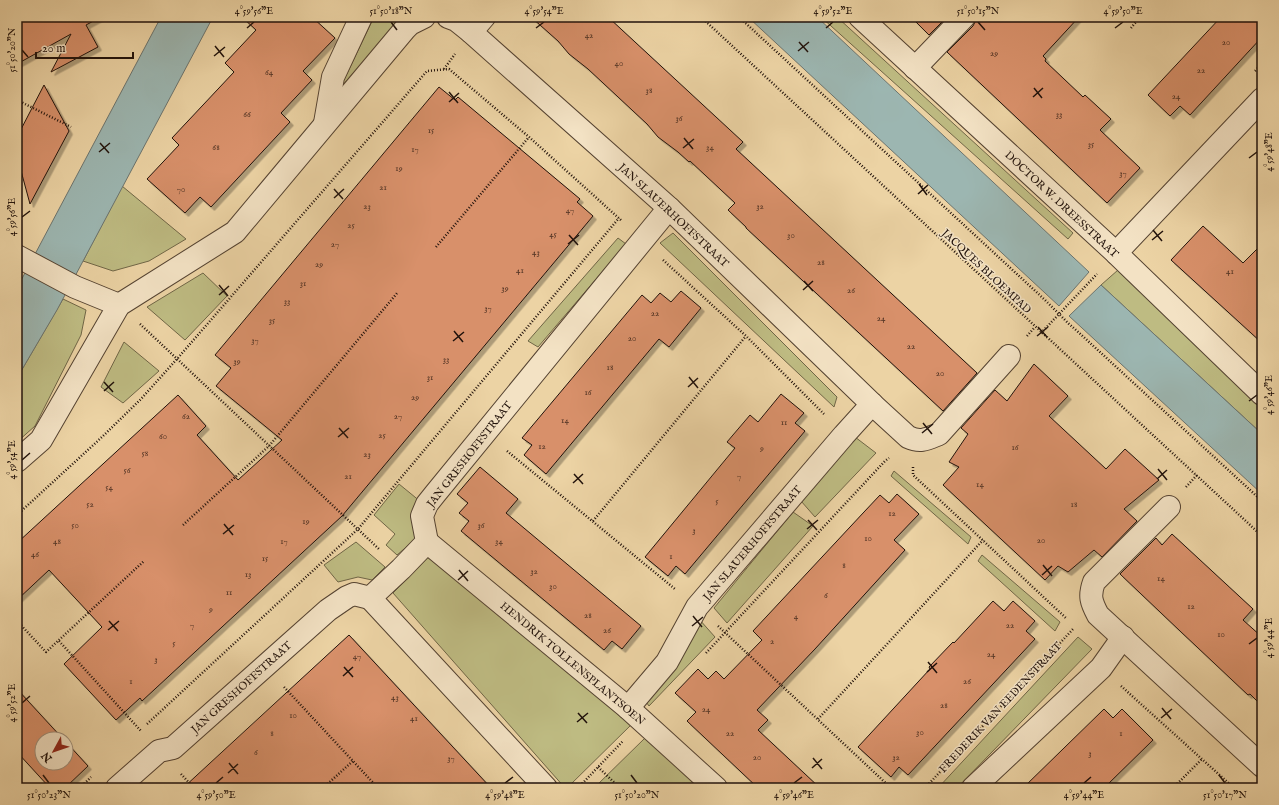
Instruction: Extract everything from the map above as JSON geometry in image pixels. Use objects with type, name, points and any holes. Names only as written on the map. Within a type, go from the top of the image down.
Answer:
[{"type":"street","points":[[325,124],[333,77],[361,17]]},
{"type":"street","points":[[17,461],[41,440],[119,304],[235,232],[405,29],[410,24],[424,17]]},
{"type":"street","name":"JAN SLAUERHOFFSTRAAT","points":[[448,17],[477,25],[872,404],[908,437],[915,440]]},
{"type":"street","name":"DOCTOR W. DREESSTRAAT","points":[[860,17],[1116,253],[1262,394]]},
{"type":"street","points":[[915,68],[964,17]]},
{"type":"street","points":[[1116,253],[1262,99]]},
{"type":"street","name":"JAN GRESHOFFSTRAAT","points":[[427,542],[422,516],[427,504],[669,208]]},
{"type":"street","points":[[18,257],[75,287],[119,304]]},
{"type":"street","points":[[915,440],[925,440],[939,434],[1009,356]]},
{"type":"street","name":"JAN SLAUERHOFFSTRAAT","points":[[635,714],[667,662],[697,608],[872,404]]},
{"type":"street","points":[[1168,507],[1094,582],[1091,591],[1091,599],[1098,615],[1262,766]]},
{"type":"street","points":[[427,542],[370,598],[546,788]]},
{"type":"street","name":"HENDRIK TOLLENSPLANTSOEN","points":[[427,542],[635,714],[716,788]]},
{"type":"street","name":"JAN GRESHOFFSTRAAT","points":[[117,788],[159,751],[172,748],[341,600],[354,594],[370,598]]},
{"type":"street","points":[[973,788],[1100,668],[1123,637]]},
{"type":"path","name":"JACQUES BLOEMPAD","points":[[701,17],[1262,536]]},
{"type":"path","points":[[739,17],[1262,502]]},
{"type":"path","points":[[1131,28],[1140,17]]},
{"type":"path","points":[[17,515],[141,399],[427,71],[449,69],[529,137],[746,336],[844,435]]},
{"type":"path","points":[[17,100],[71,127]]},
{"type":"path","points":[[436,247],[529,137]]},
{"type":"path","points":[[146,725],[358,528],[619,218]]},
{"type":"path","points":[[1041,333],[1096,276]]},
{"type":"path","points":[[183,525],[269,446],[398,292]]},
{"type":"path","points":[[119,304],[401,569]]},
{"type":"path","points":[[593,521],[746,336]]},
{"type":"path","points":[[915,440],[913,475],[1076,626],[1098,615]]},
{"type":"path","points":[[704,654],[885,461],[915,440]]},
{"type":"path","points":[[818,719],[983,540]]},
{"type":"path","points":[[17,621],[46,652],[144,561]]},
{"type":"path","name":"FREDERIK VAN EEDENSTRAAT","points":[[925,788],[1076,626]]},
{"type":"path","points":[[59,641],[194,788]]},
{"type":"path","points":[[264,666],[378,788]]},
{"type":"path","points":[[1100,668],[1234,788]]},
{"type":"path","points":[[578,788],[598,767],[635,714]]},
{"type":"path","points":[[135,735],[141,730]]},
{"type":"path","points":[[1173,788],[1202,759]]},
{"type":"path","points":[[323,788],[353,761]]},
{"type":"path","points":[[598,767],[620,788]]},
{"type":"path","points":[[80,788],[96,772]]},
{"type":"path","points":[[17,778],[26,788]]},
{"type":"shaded area","points":[[374,17],[403,17],[340,88]]},
{"type":"shaded area","points":[[821,17],[837,17],[1073,233],[1068,239]]},
{"type":"shaded area","points":[[122,186],[186,239],[149,261],[113,271],[83,261]]},
{"type":"shaded area","points":[[673,233],[837,397],[834,407],[660,243]]},
{"type":"shaded area","points":[[618,238],[626,244],[538,347],[528,341]]},
{"type":"shaded area","points":[[1118,270],[1262,407],[1262,434],[1101,285]]},
{"type":"shaded area","points":[[203,273],[227,296],[185,340],[147,307]]},
{"type":"shaded area","points":[[63,299],[86,310],[81,335],[35,426],[17,442],[17,378]]},
{"type":"shaded area","points":[[124,342],[159,371],[123,403],[101,387]]},
{"type":"shaded area","points":[[855,437],[876,453],[815,517],[801,501]]},
{"type":"shaded area","points":[[894,471],[971,537],[968,544],[891,476]]},
{"type":"shaded area","points":[[399,484],[421,502],[418,537],[397,555],[386,545],[395,534],[374,515]]},
{"type":"shaded area","points":[[793,512],[813,526],[727,623],[714,608]]},
{"type":"shaded area","points":[[356,542],[385,567],[372,580],[358,577],[338,582],[324,565]]},
{"type":"shaded area","points":[[430,555],[632,724],[567,788],[565,788],[393,593]]},
{"type":"shaded area","points":[[982,555],[1060,622],[1055,631],[978,561]]},
{"type":"shaded area","points":[[699,619],[715,637],[649,706],[644,699]]},
{"type":"shaded area","points":[[1078,637],[1092,649],[957,788],[938,788]]},
{"type":"shaded area","points":[[645,738],[700,788],[594,788]]},
{"type":"water","points":[[161,17],[213,17],[57,310],[17,378],[17,288]]},
{"type":"water","points":[[748,17],[817,17],[1089,272],[1059,306]]},
{"type":"water","points":[[1101,285],[1262,434],[1262,494],[1069,316]]},
{"type":"building","points":[[17,17],[101,17],[86,25],[98,47],[51,72],[71,34],[17,64]]},
{"type":"building","points":[[242,17],[312,17],[335,38],[303,71],[312,80],[281,113],[290,122],[211,207],[200,197],[185,213],[147,179],[179,145],[172,138],[234,72],[225,63],[256,30]]},
{"type":"building","points":[[531,17],[608,17],[743,142],[736,149],[977,373],[943,411],[728,210],[735,203],[690,161],[689,162],[658,137],[647,124],[588,69],[569,54],[558,41]]},
{"type":"building","points":[[911,17],[947,17],[929,35]]},
{"type":"building","points":[[976,17],[1079,17],[1043,56],[1046,59],[1045,61],[1083,97],[1085,95],[1111,119],[1100,130],[1140,168],[1107,203],[947,52],[973,26]]},
{"type":"building","points":[[1221,17],[1262,17],[1262,37],[1190,115],[1180,106],[1170,116],[1148,95]]},
{"type":"building","points":[[44,85],[69,131],[30,204],[17,156],[17,137]]},
{"type":"building","points":[[439,87],[455,100],[458,97],[580,199],[577,202],[593,216],[342,516],[142,701],[140,698],[116,720],[64,664],[102,627],[49,570],[17,600],[17,543],[178,395],[206,426],[197,435],[238,480],[282,440],[216,386],[231,368],[215,355]]},
{"type":"building","points":[[1203,226],[1243,263],[1262,244],[1262,343],[1171,260]]},
{"type":"building","points":[[681,291],[701,308],[669,347],[659,339],[546,474],[524,455],[532,445],[522,438],[642,295],[651,303],[660,293],[671,302]]},
{"type":"building","points":[[1034,364],[1068,396],[1049,416],[1106,469],[1125,449],[1159,480],[1124,509],[1137,521],[1102,557],[1094,550],[1068,572],[1058,566],[1045,580],[943,485],[959,467],[949,462],[968,434],[961,428],[995,390],[1007,401]]},
{"type":"building","points":[[781,394],[804,413],[795,423],[805,431],[685,574],[676,566],[668,576],[645,557],[735,448],[727,442],[750,415],[758,422]]},
{"type":"building","points":[[480,467],[518,499],[506,513],[641,626],[622,649],[612,641],[604,650],[461,531],[469,521],[459,513],[468,503],[457,494]]},
{"type":"building","points":[[897,494],[919,514],[894,540],[905,550],[757,710],[768,720],[758,730],[820,788],[758,788],[687,721],[696,712],[675,693],[698,669],[708,679],[716,671],[724,679],[762,640],[753,631],[864,512],[880,495],[889,503]]},
{"type":"building","points":[[1172,534],[1253,609],[1243,620],[1262,637],[1262,706],[1250,694],[1248,695],[1120,574],[1156,538],[1162,545]]},
{"type":"building","points":[[993,601],[1004,611],[1013,601],[1035,621],[1026,631],[1035,639],[908,775],[899,767],[891,777],[858,747],[930,669],[929,667],[953,642],[954,643]]},
{"type":"building","points":[[349,635],[491,788],[183,788],[286,693]]},
{"type":"building","points":[[17,689],[56,731],[34,731],[34,771],[17,752]]},
{"type":"building","points":[[1104,709],[1113,718],[1122,709],[1153,740],[1104,788],[1023,788]]},
{"type":"building","points":[[74,751],[88,766],[65,788],[50,788],[34,771],[74,771]]}]
